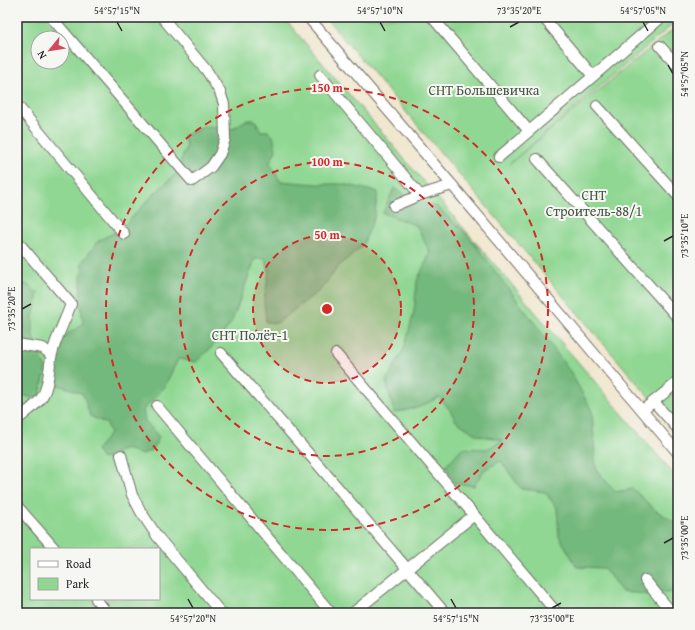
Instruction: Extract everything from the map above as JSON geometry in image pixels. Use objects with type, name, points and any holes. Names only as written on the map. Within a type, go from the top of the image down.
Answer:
[{"type":"street","points":[[51,17],[192,181],[211,167],[220,154],[225,139],[224,104],[220,92],[207,71],[162,17]]},
{"type":"street","points":[[308,17],[678,453]]},
{"type":"street","points":[[432,17],[529,131]]},
{"type":"street","points":[[543,17],[594,76]]},
{"type":"street","points":[[499,157],[594,76],[656,19]]},
{"type":"street","points":[[660,46],[678,66]]},
{"type":"street","points":[[320,75],[420,195]]},
{"type":"street","points":[[17,105],[124,234]]},
{"type":"street","points":[[597,106],[678,196]]},
{"type":"street","points":[[537,159],[678,318]]},
{"type":"street","points":[[394,206],[420,195],[452,185]]},
{"type":"street","points":[[17,241],[71,304],[51,355],[46,389],[41,398],[17,420]]},
{"type":"street","points":[[17,344],[43,348],[51,355]]},
{"type":"street","points":[[221,353],[445,613]]},
{"type":"street","points":[[336,354],[557,613]]},
{"type":"street","points":[[643,410],[678,382]]},
{"type":"street","points":[[654,402],[678,429]]},
{"type":"street","points":[[157,406],[331,613]]},
{"type":"street","points":[[121,455],[132,495],[141,512],[158,536],[222,613]]},
{"type":"street","points":[[17,506],[54,548]]},
{"type":"street","points":[[353,613],[474,515]]},
{"type":"street","points":[[645,580],[672,613]]},
{"type":"street","points":[[97,600],[107,613]]},
{"type":"green space","name":"СНТ Полёт-1","points":[[17,17],[283,17],[678,479],[678,613],[17,613]]},
{"type":"green space","points":[[325,17],[678,17],[678,20],[509,164],[678,25],[678,431]]},
{"type":"green space","points":[[246,120],[255,120],[261,131],[268,131],[273,136],[276,150],[270,163],[280,181],[316,184],[343,184],[378,192],[374,218],[363,245],[339,266],[320,290],[277,323],[266,322],[264,301],[269,272],[265,258],[255,259],[232,321],[219,340],[196,362],[178,359],[164,388],[143,410],[145,421],[159,437],[153,449],[141,455],[132,451],[124,450],[109,459],[101,458],[96,450],[110,434],[107,424],[90,416],[83,394],[51,383],[55,362],[63,337],[83,324],[80,298],[82,262],[98,241],[121,229],[155,193],[176,174],[186,147],[184,135],[204,127],[216,127],[224,132],[234,128]]},
{"type":"green space","points":[[394,188],[414,200],[437,207],[467,234],[545,337],[571,373],[592,411],[596,469],[615,492],[633,489],[655,510],[678,524],[678,591],[653,595],[622,592],[604,568],[577,567],[559,536],[557,508],[545,492],[521,489],[501,461],[485,469],[474,486],[455,483],[446,466],[462,448],[487,449],[503,440],[477,435],[456,421],[450,410],[439,397],[420,407],[394,413],[386,381],[404,349],[414,312],[417,281],[430,253],[417,226],[383,213]]},
{"type":"green space","points":[[17,284],[26,284],[38,293],[33,318],[33,337],[46,369],[40,395],[34,398],[17,394]]},
{"type":"park label","name":"СНТ Большевичка","points":[[484,90]]},
{"type":"park label","name":"СНТ Строитель-88/1","points":[[594,204]]}]
